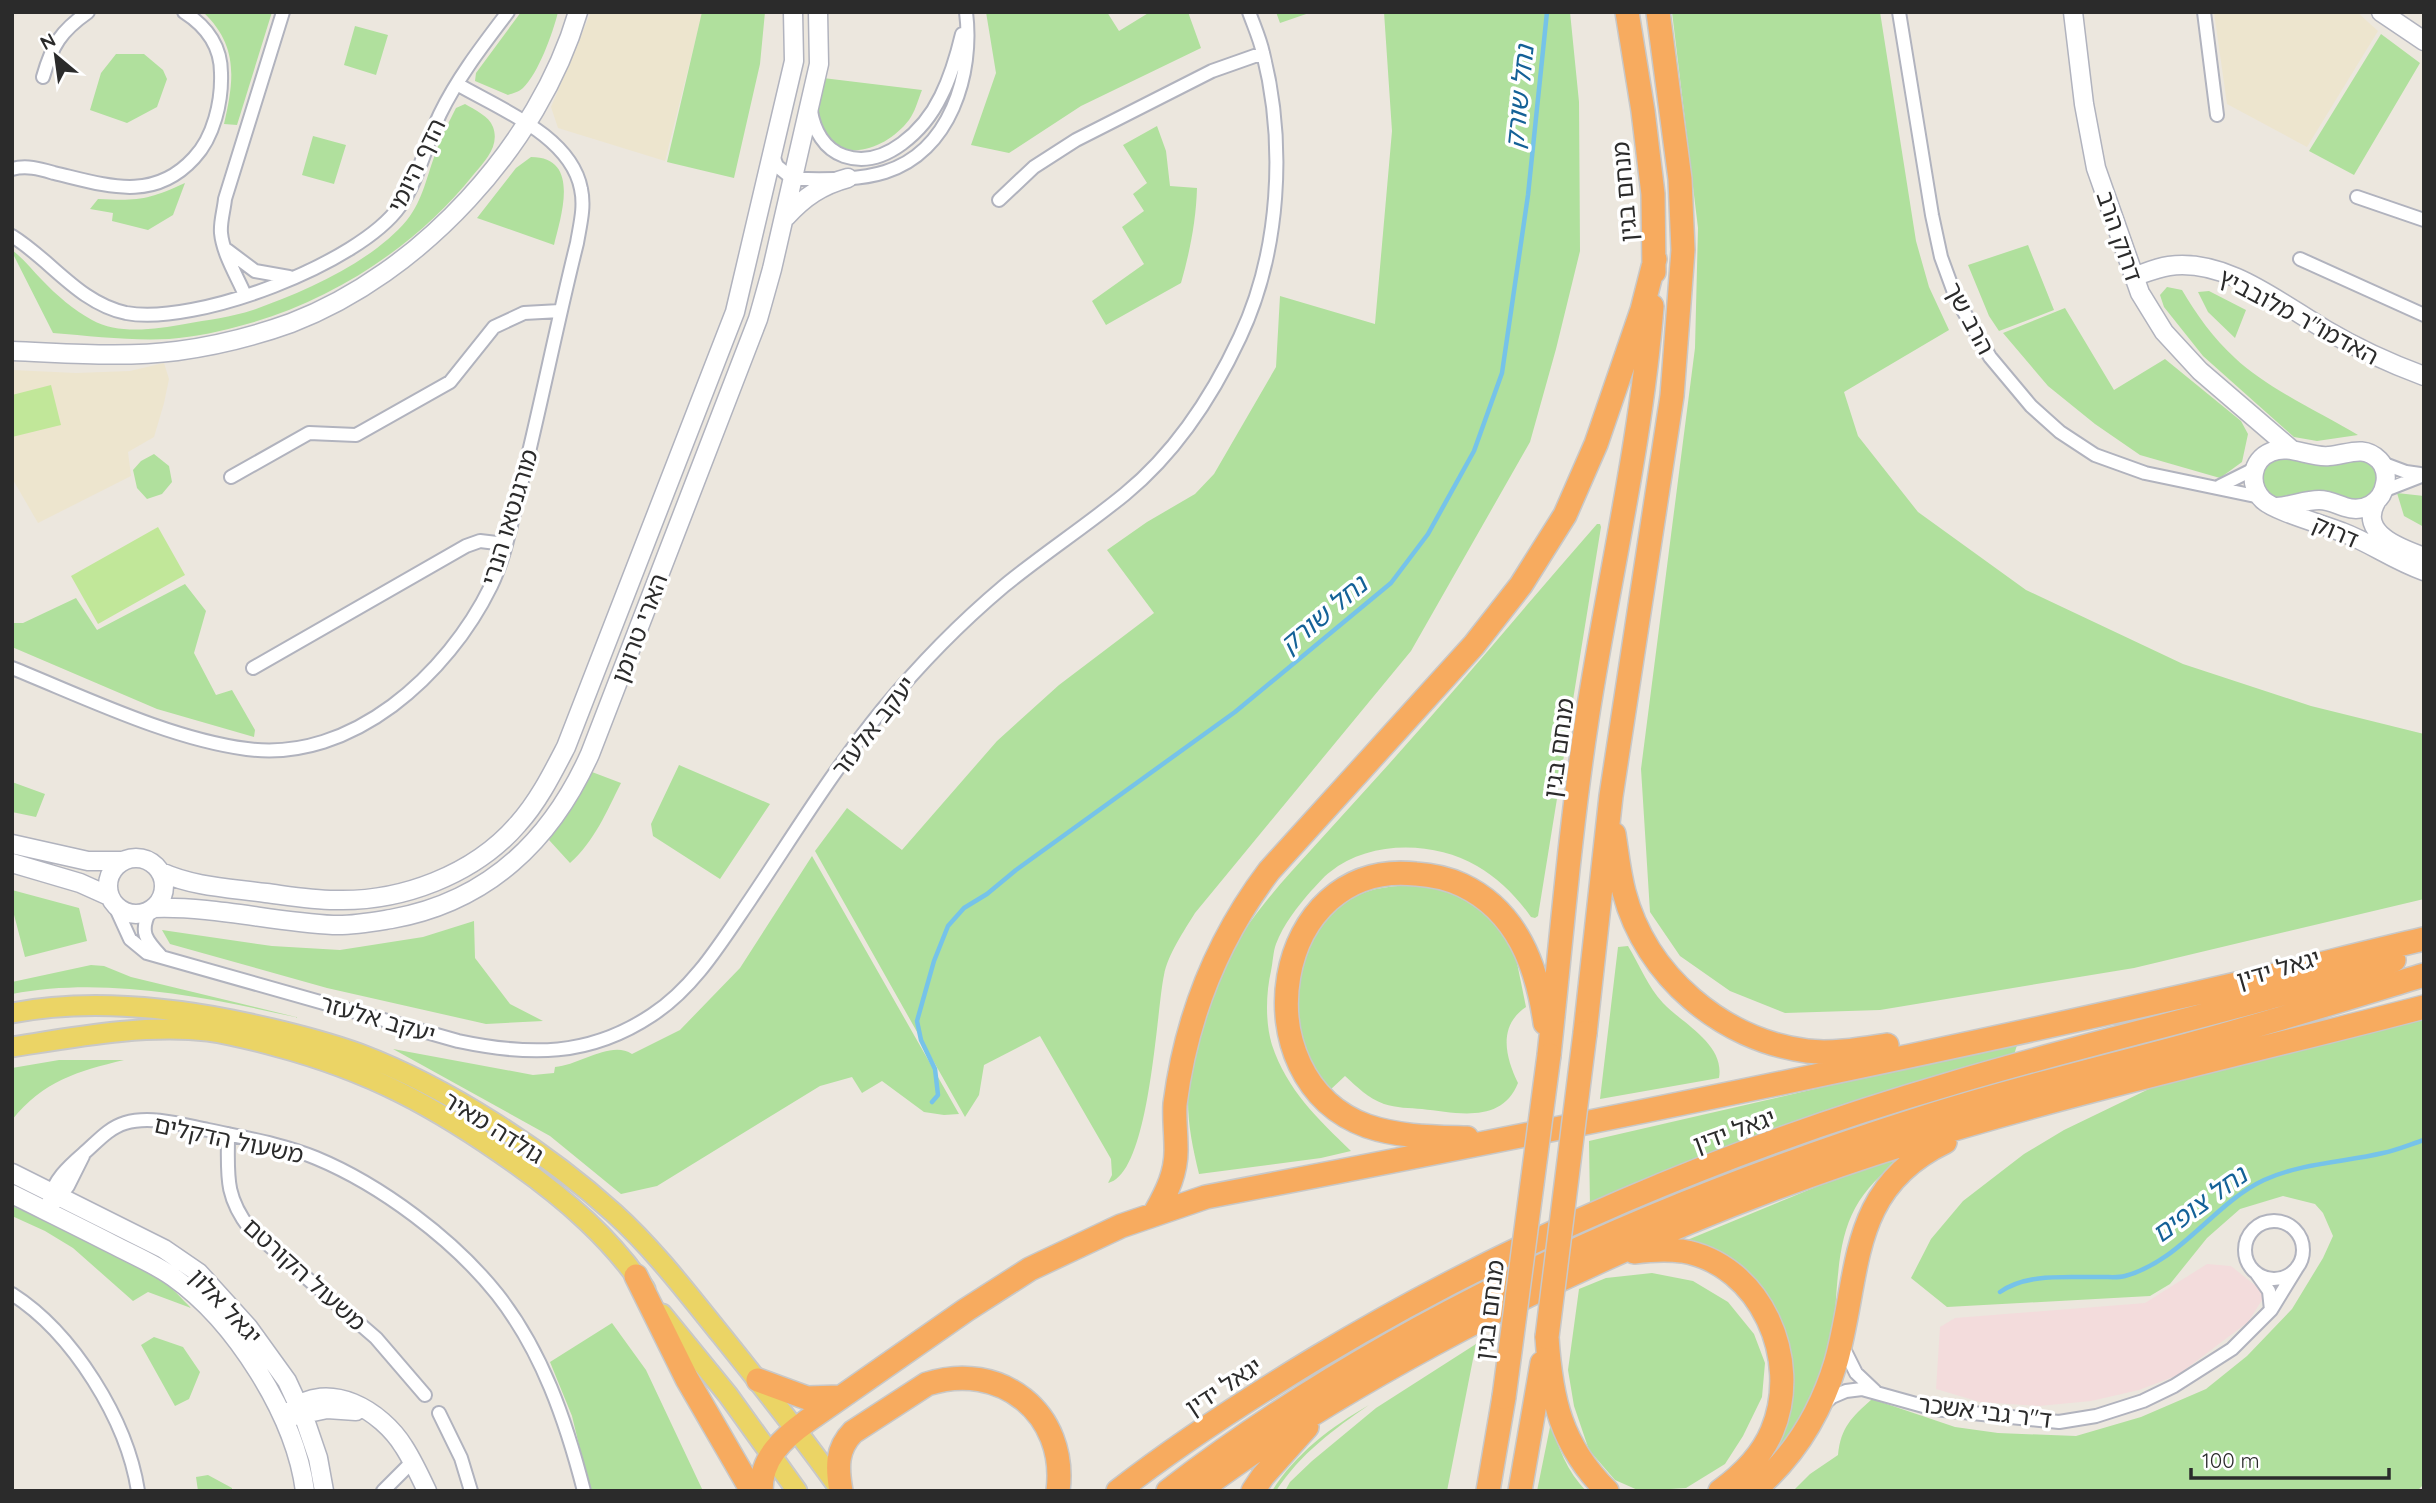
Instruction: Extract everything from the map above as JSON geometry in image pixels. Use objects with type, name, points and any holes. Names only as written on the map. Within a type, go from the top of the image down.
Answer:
[{"type":"highway","name":"מנחם בגין","points":[[1488,1491],[1504,1397],[1549,1055],[1587,720],[1648,353],[1656,259],[1652,180],[1627,12]]},
{"type":"highway","points":[[1520,1491],[1545,1378],[1547,1337],[1611,796],[1672,396],[1683,250],[1680,179],[1658,12]]},
{"type":"highway","points":[[1155,1213],[1172,1180],[1176,1164],[1175,1106],[1191,1024],[1213,963],[1244,904],[1269,871],[1474,645],[1521,586],[1565,515],[1596,444],[1656,259]]},
{"type":"highway","points":[[1611,796],[1624,892],[1640,934],[1663,970],[1695,1003],[1729,1027],[1808,1051],[1850,1050],[2057,1023]]},
{"type":"highway","points":[[1519,1137],[1473,1139],[1398,1134],[1366,1126],[1343,1114],[1311,1082],[1299,1061],[1287,1021],[1286,980],[1298,941],[1313,917],[1335,896],[1356,883],[1380,874],[1404,872],[1452,880],[1491,903],[1510,923],[1522,943],[1542,1004],[1549,1055]]},
{"type":"highway","points":[[761,1491],[763,1473],[771,1454],[797,1428],[840,1397],[1030,1269],[1078,1245],[1155,1213],[1206,1197],[1519,1137],[2057,1023],[2424,939]]},
{"type":"highway","name":"יגאל ידין","points":[[1118,1491],[1252,1397],[1396,1312],[1483,1266],[1710,1166],[1948,1084],[2240,1006],[2424,950]]},
{"type":"highway","name":"יגאל ידין","points":[[1168,1491],[1261,1424],[1407,1335],[1562,1256],[1643,1220],[1788,1163],[1925,1116],[2250,1027],[2424,975]]},
{"type":"highway","points":[[1199,1491],[1265,1444],[1418,1352],[1604,1258],[1776,1188],[1908,1143],[2056,1101],[2266,1045],[2424,1007]]},
{"type":"highway","points":[[1753,1491],[1795,1447],[1829,1384],[1842,1337],[1861,1239],[1877,1203],[1900,1172],[1915,1158],[1961,1134],[2056,1101]]},
{"type":"highway","points":[[1604,1258],[1654,1250],[1683,1251],[1705,1259],[1738,1278],[1755,1295],[1769,1320],[1783,1371],[1780,1402],[1772,1431],[1747,1468],[1720,1491]]},
{"type":"highway","points":[[636,1276],[687,1379],[752,1491]]},
{"type":"highway","points":[[841,1491],[839,1456],[845,1440],[853,1432],[927,1384],[965,1378],[1010,1390],[1036,1410],[1054,1439],[1059,1457],[1058,1491]]},
{"type":"highway","points":[[1545,1378],[1572,1447],[1585,1469],[1607,1491]]},
{"type":"highway","points":[[758,1380],[807,1398],[840,1397]]},
{"type":"highway","points":[[1253,1491],[1325,1406]]},
{"type":"main road","name":"גולדה מאיר","points":[[12,1013],[52,1007],[97,1005],[214,1016],[326,1043],[400,1072],[456,1101],[550,1162],[614,1213],[652,1252],[758,1380],[797,1428],[841,1491]]},
{"type":"main road","name":"גולדה מאיר","points":[[12,1047],[136,1031],[208,1031],[295,1051],[352,1069],[427,1105],[522,1169],[598,1232],[636,1276],[667,1321],[728,1395],[797,1491]]},
{"type":"street","points":[[43,76],[52,49],[60,36],[88,12]]},
{"type":"street","points":[[12,169],[28,167],[120,188],[139,188],[175,175],[189,164],[204,146],[214,121],[221,83],[221,64],[208,32],[184,12]]},
{"type":"street","points":[[245,295],[224,248],[221,233],[225,200],[283,12]]},
{"type":"street","name":"הדף היומי","points":[[12,236],[81,292],[98,303],[125,313],[173,314],[245,295],[293,278],[371,236],[390,219],[402,202],[441,113],[457,84],[508,12]]},
{"type":"street","points":[[12,351],[84,354],[176,351],[291,323],[360,288],[434,232],[482,184],[526,124],[552,79],[578,12]]},
{"type":"street","name":"הארי טרומן","points":[[161,872],[190,883],[307,898],[368,898],[414,889],[449,876],[487,853],[518,824],[547,783],[566,747],[738,300],[794,61],[793,12]]},
{"type":"street","name":"הארי טרומן","points":[[152,910],[186,908],[337,925],[420,914],[460,898],[502,873],[537,841],[568,796],[590,754],[758,319],[784,220],[819,64],[818,12]]},
{"type":"street","name":"יעקב אלעזר","points":[[111,900],[130,939],[147,953],[458,1041],[522,1051],[555,1051],[589,1045],[622,1034],[655,1014],[687,985],[718,946],[860,738],[905,683],[953,632],[1004,587],[1129,491],[1173,446],[1211,393],[1241,335],[1263,270],[1275,201],[1276,129],[1264,53],[1249,12]]},
{"type":"street","name":"הרב שך","points":[[1899,12],[1941,257],[1956,298],[1983,347],[2002,373],[2031,406],[2077,445],[2095,455],[2128,468],[2260,497]]},
{"type":"street","name":"דרוק הרב","points":[[2073,12],[2085,109],[2096,168],[2133,277],[2148,308],[2164,332],[2200,372],[2292,450]]},
{"type":"street","points":[[2204,12],[2217,115]]},
{"type":"street","points":[[2381,12],[2424,41]]},
{"type":"street","points":[[811,104],[818,134],[841,155],[863,158],[891,151],[905,142],[918,128],[941,97],[956,60],[966,15]]},
{"type":"street","points":[[784,220],[801,201],[828,183],[887,172],[915,158],[940,130],[953,108],[964,76],[968,36],[966,15]]},
{"type":"street","points":[[999,200],[1034,167],[1076,140],[1212,71],[1264,53]]},
{"type":"street","name":"מורגנטאו הנרי","points":[[12,668],[162,728],[197,739],[248,750],[277,751],[305,747],[349,732],[374,719],[416,686],[456,643],[492,585],[505,544],[530,450],[583,209],[581,190],[571,163],[560,148],[526,124],[457,84]]},
{"type":"street","points":[[773,156],[777,166],[793,179],[848,178]]},
{"type":"street","points":[[2357,197],[2424,220]]},
{"type":"street","points":[[224,248],[254,271],[293,278]]},
{"type":"street","points":[[2300,259],[2424,315]]},
{"type":"street","name":"האדמו\"ר מלובביץ","points":[[2133,277],[2183,265],[2226,274],[2263,292],[2361,350],[2424,376]]},
{"type":"street","points":[[231,477],[309,432],[356,435],[450,382],[494,327],[524,313],[561,311]]},
{"type":"street","points":[[2253,418],[2261,438],[2253,481],[2260,497]]},
{"type":"street","points":[[2217,488],[2256,465],[2270,452],[2292,450],[2310,456],[2329,456],[2359,450],[2368,452],[2382,463],[2424,475]]},
{"type":"street","points":[[2382,463],[2386,478],[2373,507],[2373,520],[2383,539],[2400,549],[2424,557]]},
{"type":"street","points":[[2277,507],[2326,500],[2353,509],[2424,475]]},
{"type":"street","name":"דרוק","points":[[2260,497],[2271,506],[2343,532],[2393,559],[2424,570]]},
{"type":"street","points":[[253,668],[466,546],[480,541],[505,544]]},
{"type":"street","points":[[15,844],[76,859],[122,862]]},
{"type":"street","points":[[111,900],[109,878],[115,867],[131,858],[144,859],[155,865],[164,881],[164,894],[144,923],[146,936],[164,959]]},
{"type":"street","points":[[12,863],[80,883],[111,900],[120,910],[132,914],[152,910]]},
{"type":"street","name":"משעול הדקלים","points":[[47,1211],[85,1153],[107,1132],[134,1121],[178,1124],[275,1144],[316,1158],[353,1176],[435,1233],[496,1293],[523,1332],[541,1366],[571,1443],[584,1491]]},
{"type":"street","name":"משעול הקורטם","points":[[228,1134],[228,1184],[236,1211],[250,1229],[376,1338],[425,1395]]},
{"type":"street","name":"יגאל אלון","points":[[12,1173],[164,1249],[199,1273],[262,1344],[287,1381],[301,1410],[318,1458],[324,1491]]},
{"type":"street","name":"יגאל אלון","points":[[12,1194],[155,1265],[186,1287],[247,1355],[270,1390],[300,1464],[305,1491]]},
{"type":"street","points":[[2257,1274],[2266,1278],[2284,1278],[2298,1266],[2303,1249],[2301,1240],[2290,1226],[2272,1221],[2255,1228],[2246,1244],[2247,1261],[2269,1291],[2271,1310]]},
{"type":"street","name":"ד\"ר גבי אשכר","points":[[1816,1412],[1827,1400],[1846,1391],[1862,1389],[1934,1409],[2059,1422],[2096,1416],[2143,1401],[2200,1371],[2232,1349],[2271,1310],[2298,1266]]},
{"type":"street","points":[[12,1294],[26,1302],[66,1343],[102,1395],[127,1448],[138,1491]]},
{"type":"street","name":"ד\"ר גבי אשכר","points":[[1842,1337],[1844,1353],[1853,1370],[1864,1383],[1879,1393]]},
{"type":"street","points":[[283,1417],[301,1410],[327,1409],[373,1415],[394,1434],[427,1491]]},
{"type":"street","points":[[439,1413],[461,1458],[471,1491]]},
{"type":"street","points":[[383,1491],[412,1462]]},
{"type":"shaded area","points":[[591,12],[702,14],[665,161],[558,128],[551,107]]},
{"type":"shaded area","points":[[2214,12],[2357,12],[2378,31],[2307,147],[2227,104]]},
{"type":"shaded area","points":[[164,363],[169,379],[164,403],[154,437],[128,452],[131,476],[38,523],[12,478],[12,370],[76,373],[130,371]]},
{"type":"shaded area","points":[[2207,1264],[2231,1266],[2266,1294],[2248,1322],[2178,1375],[2139,1390],[2091,1401],[2039,1406],[1980,1402],[1936,1389],[1940,1327],[1955,1318],[2145,1303]]},
{"type":"green space","points":[[203,12],[272,12],[237,125],[224,124],[231,78],[228,51],[215,25]]},
{"type":"green space","points":[[521,12],[558,12],[549,42],[529,82],[508,95],[475,81],[476,73]]},
{"type":"green space","points":[[702,12],[765,12],[760,64],[734,178],[667,162]]},
{"type":"green space","points":[[986,12],[1107,12],[1119,31],[1150,12],[1188,12],[1201,48],[1081,106],[1009,153],[971,145],[996,73]]},
{"type":"green space","points":[[1276,12],[1312,12],[1280,23]]},
{"type":"green space","points":[[1384,12],[1570,12],[1579,102],[1580,251],[1530,442],[1411,651],[1195,913],[1181,935],[1164,975],[1142,1123],[1133,1152],[1122,1173],[1108,1183],[1112,1175],[1111,1159],[1040,1036],[984,1065],[979,1095],[965,1117],[815,851],[847,808],[902,850],[997,741],[1059,685],[1154,613],[1107,550],[1147,522],[1195,494],[1214,474],[1276,367],[1280,296],[1375,324],[1392,131]]},
{"type":"green space","points":[[1672,12],[1880,12],[1916,241],[1929,287],[1949,330],[1844,392],[1858,436],[1918,512],[2026,590],[2183,664],[2311,706],[2424,734],[2424,899],[2134,968],[1880,1010],[1785,1013],[1730,991],[1680,956],[1650,912],[1641,769],[1695,348],[1698,228]]},
{"type":"green space","points":[[355,26],[388,35],[376,75],[344,65]]},
{"type":"green space","points":[[2381,34],[2420,63],[2354,175],[2309,151]]},
{"type":"green space","points":[[116,54],[144,54],[163,70],[167,79],[157,107],[127,123],[90,110],[101,73]]},
{"type":"green space","points":[[823,78],[922,90],[915,110],[899,131],[875,146],[849,150],[837,145],[827,136],[820,121],[819,105]]},
{"type":"green space","points":[[465,104],[488,120],[493,127],[495,141],[487,158],[452,200],[428,224],[372,266],[343,284],[279,314],[219,331],[169,339],[126,339],[53,333],[12,252],[72,307],[92,320],[114,328],[162,328],[253,310],[336,274],[392,235],[407,220],[417,204],[445,130],[456,108]]},
{"type":"green space","points":[[1157,126],[1166,151],[1170,186],[1197,188],[1190,248],[1181,283],[1106,325],[1092,301],[1144,264],[1122,227],[1144,211],[1133,194],[1147,183],[1123,145]]},
{"type":"green space","points":[[313,136],[346,145],[334,184],[302,175]]},
{"type":"green space","points":[[531,157],[547,160],[557,167],[562,177],[563,204],[554,245],[477,218],[516,168]]},
{"type":"green space","points":[[185,183],[173,215],[148,230],[112,221],[113,213],[90,209],[98,199],[143,198]]},
{"type":"green space","points":[[2028,245],[2054,310],[1999,331],[1989,316],[1968,265]]},
{"type":"green space","points":[[2167,287],[2182,290],[2199,317],[2227,351],[2247,369],[2358,435],[2317,441],[2294,437],[2203,356],[2164,307],[2160,295]]},
{"type":"green space","points":[[2209,291],[2246,310],[2235,338],[2208,312],[2198,292]]},
{"type":"green space","points":[[2065,308],[2114,390],[2165,359],[2241,421],[2248,434],[2242,462],[2220,478],[2140,455],[2095,424],[2048,386],[2003,333]]},
{"type":"green space","points":[[51,385],[61,425],[12,437],[12,395]]},
{"type":"green space","points":[[154,454],[169,466],[172,482],[162,494],[147,499],[137,488],[133,470],[141,461]]},
{"type":"green space","points":[[2285,457],[2313,464],[2360,459],[2375,467],[2378,478],[2372,491],[2360,501],[2273,498],[2268,495],[2261,482],[2265,465]]},
{"type":"green space","points":[[2397,493],[2424,496],[2424,527],[2404,516]]},
{"type":"green space","points":[[1597,524],[1601,527],[1538,916],[1531,917],[1507,888],[1485,871],[1442,852],[1422,848],[1383,849],[1364,854],[1330,872],[1301,903],[1279,937],[1269,980],[1267,1017],[1272,1045],[1286,1076],[1315,1115],[1351,1151],[1321,1158],[1199,1174],[1189,1119],[1191,1072],[1215,986],[1239,939],[1285,879]]},
{"type":"green space","points":[[158,527],[185,575],[98,624],[71,576]]},
{"type":"green space","points":[[185,584],[206,611],[194,653],[216,695],[232,690],[255,730],[254,737],[157,709],[12,647],[12,623],[23,623],[76,598],[97,630]]},
{"type":"green space","points":[[679,765],[770,804],[720,879],[653,836],[651,824]]},
{"type":"green space","points":[[592,772],[621,783],[593,836],[570,863],[549,840]]},
{"type":"green space","points":[[12,782],[45,794],[36,817],[12,812]]},
{"type":"green space","points":[[812,856],[959,1114],[924,1112],[882,1081],[862,1093],[852,1077],[820,1086],[657,1186],[621,1194],[550,1136],[393,1049],[533,1075],[554,1073],[555,1067],[605,1051],[624,1050],[632,1054],[680,1030],[740,968]]},
{"type":"green space","points":[[1427,884],[1460,894],[1488,915],[1500,929],[1516,958],[1526,1007],[1511,1023],[1507,1052],[1518,1083],[1511,1096],[1490,1110],[1464,1113],[1389,1105],[1378,1102],[1345,1076],[1329,1091],[1309,1059],[1298,1032],[1298,986],[1302,967],[1308,949],[1328,917],[1341,905],[1375,889]]},
{"type":"green space","points":[[12,890],[79,908],[87,941],[25,957],[12,907]]},
{"type":"green space","points":[[474,921],[475,958],[510,1004],[543,1021],[486,1024],[327,988],[170,944],[162,930],[272,946],[340,950],[423,937]]},
{"type":"green space","points":[[1628,946],[1658,997],[1701,1036],[1716,1055],[1719,1078],[1600,1099],[1618,947]]},
{"type":"green space","points":[[91,965],[104,966],[131,977],[300,1018],[230,1003],[121,988],[84,987],[12,994],[12,982]]},
{"type":"green space","points":[[2424,1018],[2424,1484],[2417,1491],[1793,1491],[1810,1474],[1838,1455],[1848,1424],[1872,1399],[1955,1427],[1998,1433],[2076,1436],[2141,1417],[2206,1389],[2247,1356],[2292,1309],[2323,1258],[2333,1236],[2323,1213],[2315,1204],[2283,1196],[2240,1209],[2207,1238],[2170,1284],[2150,1296],[1947,1307],[1911,1278],[1931,1239],[1963,1201],[2024,1154],[2064,1130],[2151,1088],[2205,1069]]},
{"type":"green space","points":[[2018,1042],[2013,1058],[1590,1207],[1589,1141]]},
{"type":"green space","points":[[59,1060],[124,1060],[62,1080],[36,1096],[12,1120],[12,1068]]},
{"type":"green space","points":[[1905,1155],[1871,1186],[1851,1217],[1841,1253],[1834,1341],[1827,1364],[1798,1424],[1760,1470],[1774,1450],[1775,1313],[1680,1243],[1828,1182]]},
{"type":"green space","points":[[12,1206],[90,1240],[146,1270],[191,1308],[148,1292],[133,1301],[73,1248],[12,1216]]},
{"type":"green space","points":[[1652,1273],[1693,1281],[1728,1302],[1754,1334],[1765,1363],[1762,1397],[1743,1436],[1725,1464],[1686,1488],[1640,1491],[1615,1480],[1589,1450],[1574,1406],[1568,1370],[1579,1289],[1606,1278]]},
{"type":"green space","points":[[612,1323],[646,1370],[703,1491],[590,1491],[572,1416],[550,1362]]},
{"type":"green space","points":[[154,1337],[183,1347],[200,1372],[189,1399],[175,1406],[141,1345]]},
{"type":"green space","points":[[1476,1344],[1447,1491],[1285,1491],[1290,1482],[1312,1461],[1376,1408]]},
{"type":"green space","points":[[1369,1405],[1318,1443],[1276,1491],[1272,1491],[1292,1465],[1315,1442]]},
{"type":"green space","points":[[1551,1422],[1564,1459],[1586,1491],[1537,1491]]},
{"type":"green space","points":[[208,1475],[232,1488],[232,1491],[198,1491],[196,1477]]},
{"type":"waterway","name":"נחל שורק","points":[[932,1102],[938,1095],[935,1069],[921,1040],[917,1021],[934,961],[948,926],[964,908],[987,894],[1016,870],[1235,712],[1391,583],[1428,534],[1474,451],[1502,373],[1528,195],[1547,12]]},
{"type":"waterway","name":"נחל צופים","points":[[2000,1292],[2024,1281],[2125,1276],[2145,1269],[2180,1245],[2246,1190],[2264,1180],[2293,1170],[2383,1153],[2424,1140]]}]
